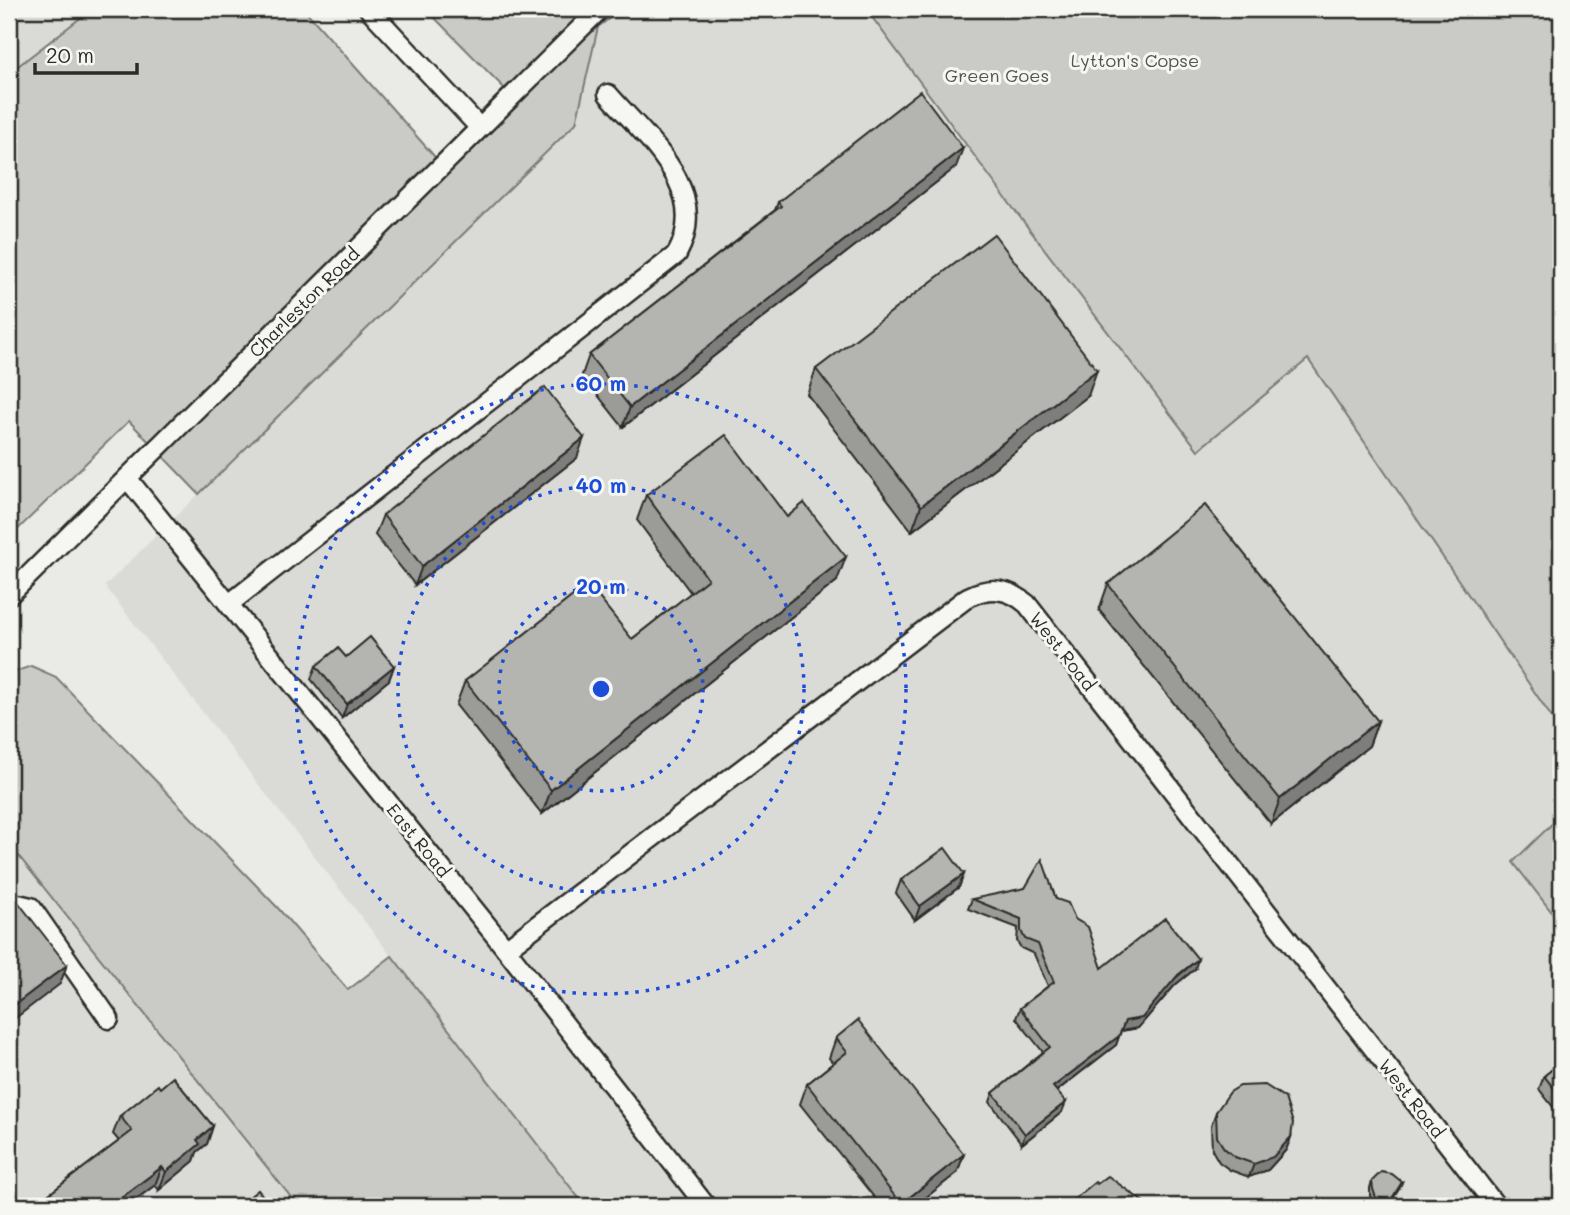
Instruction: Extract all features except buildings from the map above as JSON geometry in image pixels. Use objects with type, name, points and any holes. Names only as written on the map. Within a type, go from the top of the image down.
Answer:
[{"type":"lane","points":[[369,9],[480,128]]},
{"type":"lane","name":"Charleston Road","points":[[9,595],[600,9]]},
{"type":"lane","points":[[229,604],[677,254],[687,229],[688,212],[680,181],[608,94]]},
{"type":"lane","name":"East Road","points":[[127,478],[506,949],[706,1206]]},
{"type":"lane","name":"West Road","points":[[506,949],[968,597],[992,589],[1008,591],[1027,604],[1496,1206]]},
{"type":"lane","points":[[9,902],[30,907],[109,1019]]},
{"type":"shaded area","points":[[9,9],[92,9],[9,73]]},
{"type":"shaded area","points":[[622,9],[866,9],[1010,204],[1198,450],[1308,358],[1561,731],[1561,815],[1514,862],[1561,924],[1561,1206],[585,1206],[105,586],[576,123],[598,27]]},
{"type":"shaded area","points":[[13,848],[298,1206],[9,1206],[9,852]]},
{"type":"green space","points":[[92,9],[304,9],[442,165],[512,96],[426,9],[622,9],[598,27],[576,123],[199,494],[129,421],[9,538],[9,73]]},
{"type":"green space","points":[[866,9],[1561,9],[1561,731],[1308,359],[1198,450],[1010,204]]},
{"type":"green space","points":[[31,666],[56,677],[277,907],[348,990],[392,956],[585,1206],[298,1206],[13,849],[9,852],[9,674]]},
{"type":"green space","points":[[1561,815],[1561,924],[1513,862]]},
{"type":"park label","name":"Lytton's Copse","points":[[1135,60]]},
{"type":"park label","name":"Green Goes","points":[[997,75]]}]
